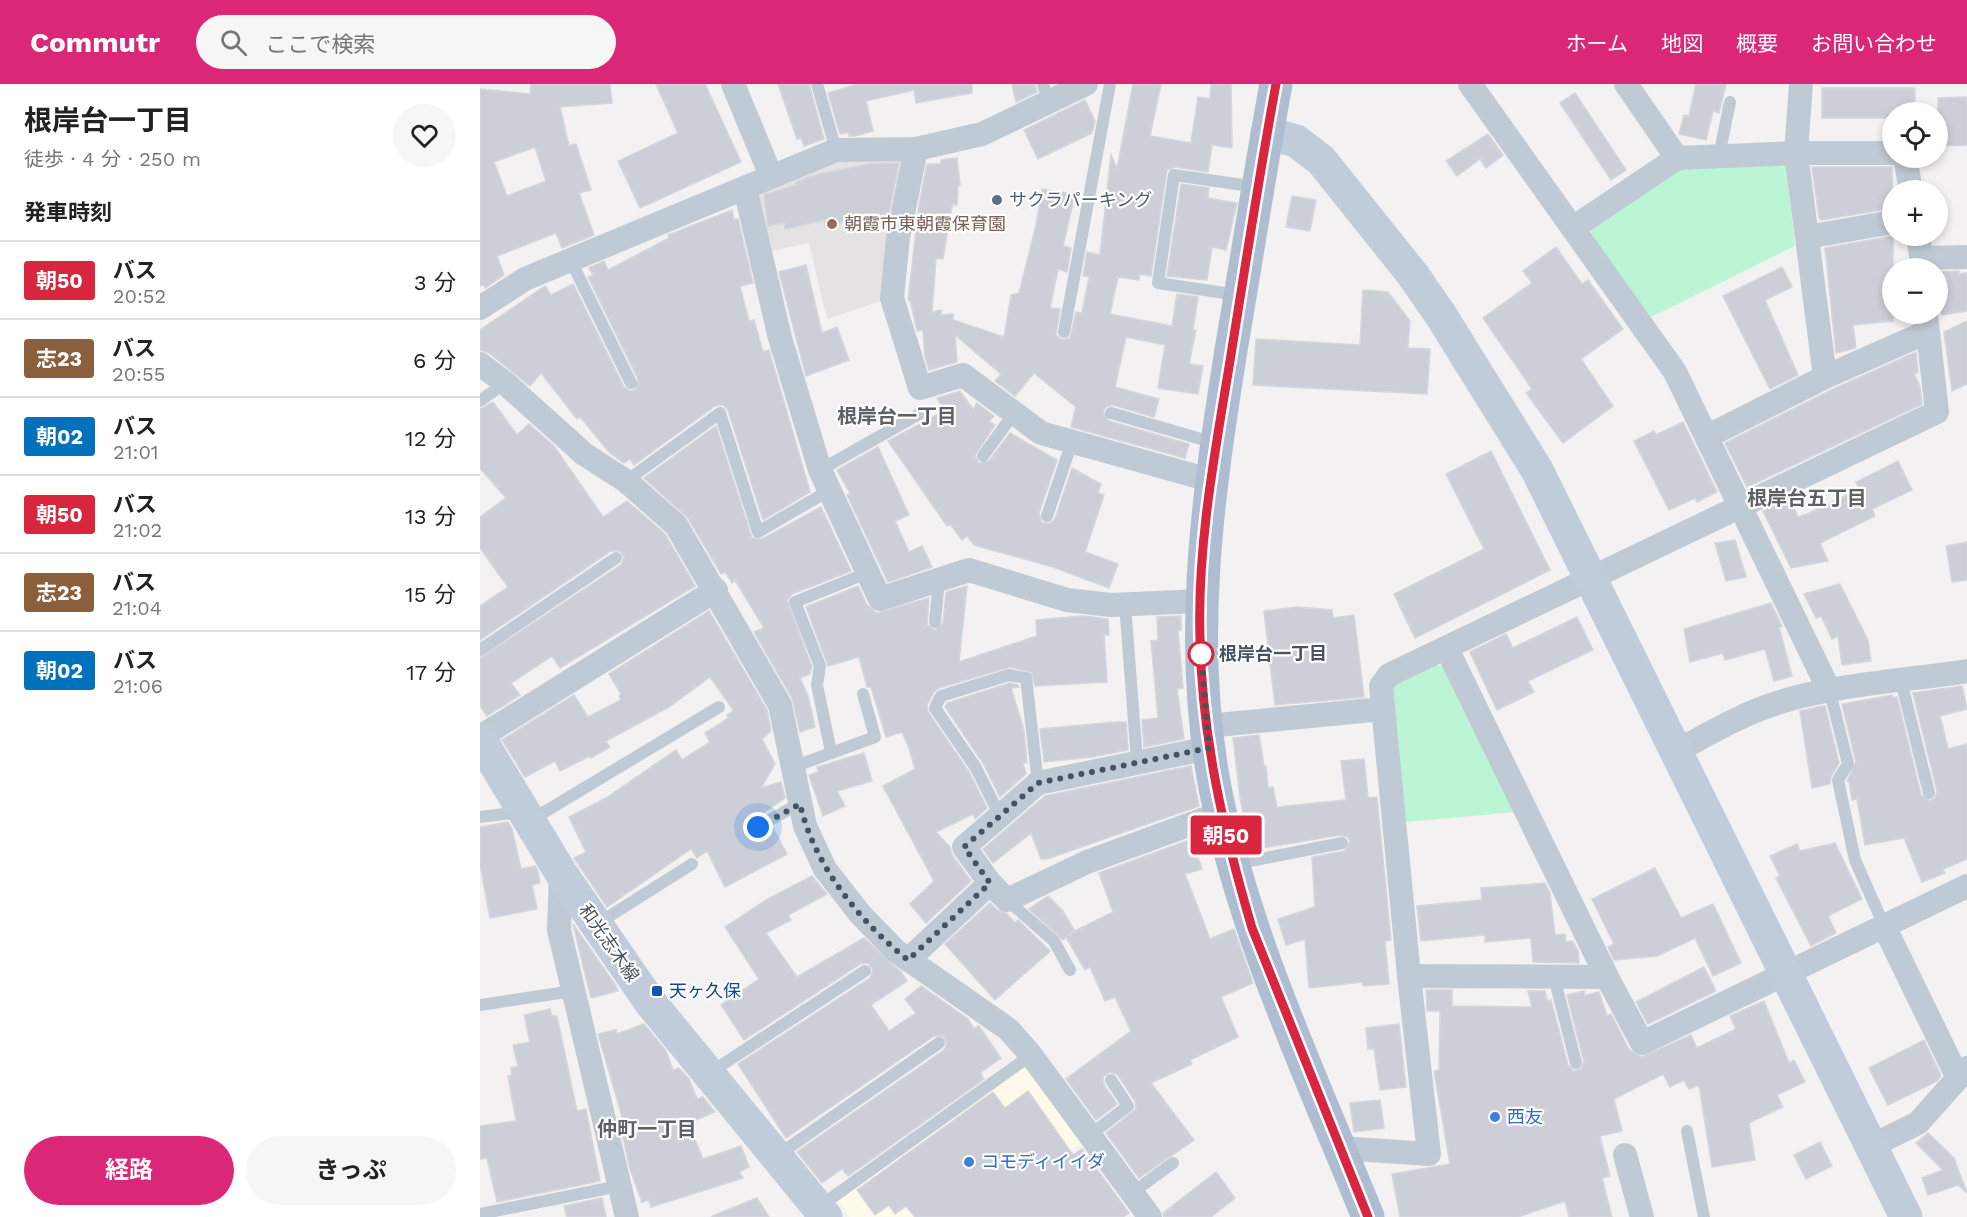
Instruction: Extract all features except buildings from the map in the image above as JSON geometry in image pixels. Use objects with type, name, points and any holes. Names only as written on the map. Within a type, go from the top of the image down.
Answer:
[{"type":"main road","points":[[1276,84],[1210,480],[1200,601],[1200,640],[1208,737],[1221,813],[1233,864],[1252,928],[1368,1217]]},
{"type":"street","points":[[733,84],[771,176]]},
{"type":"street","points":[[480,308],[525,279],[836,150],[916,149],[982,134],[1046,93],[1086,84]]},
{"type":"street","points":[[1470,84],[1675,372],[1830,692]]},
{"type":"street","points":[[1626,84],[1677,158]]},
{"type":"street","points":[[1801,84],[1796,153],[1825,377]]},
{"type":"street","points":[[1267,133],[1296,141],[1321,160],[1413,275],[1531,460],[1593,579],[1785,975],[1906,1217]]},
{"type":"street","points":[[916,149],[898,238],[892,298],[920,388],[963,375],[1041,433],[1210,480]]},
{"type":"street","points":[[1574,228],[1677,158],[1796,153],[1882,153]]},
{"type":"street","points":[[745,188],[780,338],[825,480],[880,599],[969,570],[1067,600],[1125,604],[1200,601]]},
{"type":"street","points":[[1807,237],[1882,224]]},
{"type":"street","points":[[1921,254],[1967,257]]},
{"type":"street","points":[[1707,436],[1924,324]]},
{"type":"street","points":[[1341,1148],[1429,1154],[1408,976],[1381,686],[1389,675],[1937,412],[1926,324]]},
{"type":"street","points":[[480,364],[505,382],[584,454],[626,481],[676,525],[716,590],[780,705],[805,826],[825,869],[860,914],[908,960],[1008,1029],[1031,1055],[1148,1216]]},
{"type":"street","points":[[480,738],[716,590]]},
{"type":"street","points":[[1447,649],[1607,977],[1642,1043],[1804,964],[1885,928],[1967,886]]},
{"type":"street","points":[[1677,751],[1736,719],[1778,702],[1901,681],[1966,673]]},
{"type":"street","points":[[1221,813],[1087,862],[1007,900],[990,883],[964,847],[1038,783],[1137,761],[1208,737],[1383,709]]},
{"type":"street","name":"和光志木線","points":[[480,738],[561,873],[650,1002],[775,1158],[822,1212]]},
{"type":"street","points":[[561,873],[560,930],[627,1217]]},
{"type":"street","points":[[908,960],[990,883]]},
{"type":"street","points":[[1872,1146],[1917,1123],[1963,1073],[1885,928]]},
{"type":"street","points":[[1408,976],[1607,977]]},
{"type":"street","points":[[1625,1155],[1642,1217]]},
{"type":"lane","points":[[817,84],[836,150]]},
{"type":"lane","points":[[1064,332],[1110,84]]},
{"type":"lane","points":[[1719,156],[1730,102]]},
{"type":"lane","points":[[1240,295],[1158,283],[1174,175],[1258,187]]},
{"type":"lane","points":[[571,261],[631,382]]},
{"type":"lane","points":[[480,401],[505,382]]},
{"type":"lane","points":[[626,481],[720,413],[758,532],[825,480],[919,414]]},
{"type":"lane","points":[[983,456],[1014,413]]},
{"type":"lane","points":[[1112,413],[1216,443]]},
{"type":"lane","points":[[1047,516],[1072,442]]},
{"type":"lane","points":[[480,650],[616,558]]},
{"type":"lane","points":[[831,752],[817,685],[820,666],[795,602],[867,573]]},
{"type":"lane","points":[[935,622],[939,580]]},
{"type":"lane","points":[[1125,604],[1137,761]]},
{"type":"lane","points":[[1000,816],[976,768],[935,708],[940,696],[1009,675],[1026,678],[1038,783]]},
{"type":"lane","points":[[1901,681],[1929,793]]},
{"type":"lane","points":[[1830,692],[1848,764],[1838,780],[1855,860],[1885,928]]},
{"type":"lane","points":[[793,767],[875,737],[863,694]]},
{"type":"lane","points":[[480,817],[527,816],[718,707]]},
{"type":"lane","points":[[758,827],[800,804]]},
{"type":"lane","points":[[1233,864],[1342,843]]},
{"type":"lane","points":[[596,925],[692,864]]},
{"type":"lane","points":[[1007,900],[1054,941],[1071,970]]},
{"type":"lane","points":[[707,1074],[865,971]]},
{"type":"lane","points":[[1554,977],[1576,1063]]},
{"type":"lane","points":[[480,1005],[573,991]]},
{"type":"lane","points":[[775,1158],[939,1043]]},
{"type":"lane","points":[[822,1212],[1031,1055]]},
{"type":"lane","points":[[1090,1135],[1128,1106],[1111,1080]]},
{"type":"lane","points":[[1687,1131],[1704,1217]]},
{"type":"lane","points":[[1132,1193],[1173,1163]]},
{"type":"lane","points":[[480,1214],[619,1186]]},
{"type":"shaded area","name":"朝霞市東朝霞保育園","points":[[909,155],[889,298],[827,319],[809,243],[772,251],[757,191],[815,165]]},
{"type":"shaded area","name":"コモディイイダ","points":[[1026,1063],[1084,1141],[976,1217],[849,1217],[836,1198]]},
{"type":"green space","points":[[1679,164],[1786,165],[1795,246],[1649,318],[1591,237],[1592,226]]},
{"type":"green space","points":[[1436,665],[1445,667],[1516,812],[1405,822],[1392,692],[1398,682]]},
{"type":"bus line","name":"朝50","points":[[1276,84],[1210,480],[1201,579],[1200,640],[1209,748],[1216,793],[1238,882],[1252,928],[1368,1217]]},
{"type":"place","name":"サクラパーキング","points":[[997,200]]},
{"type":"place","name":"朝霞市東朝霞保育園","points":[[832,224]]},
{"type":"place","name":"根岸台一丁目","points":[[1201,654]]},
{"type":"place","name":"天ヶ久保","points":[[657,991]]},
{"type":"place","name":"西友","points":[[1495,1117]]},
{"type":"place","name":"コモディイイダ","points":[[969,1162]]},
{"type":"district","name":"根岸台一丁目","points":[[897,416]]},
{"type":"district","name":"根岸台五丁目","points":[[1807,498]]},
{"type":"district","name":"仲町一丁目","points":[[647,1129]]},
{"type":"route","points":[[758,827],[800,804],[805,826],[825,869],[860,914],[896,951],[908,960],[990,883],[964,847],[1038,783],[1209,748],[1201,654]]}]
